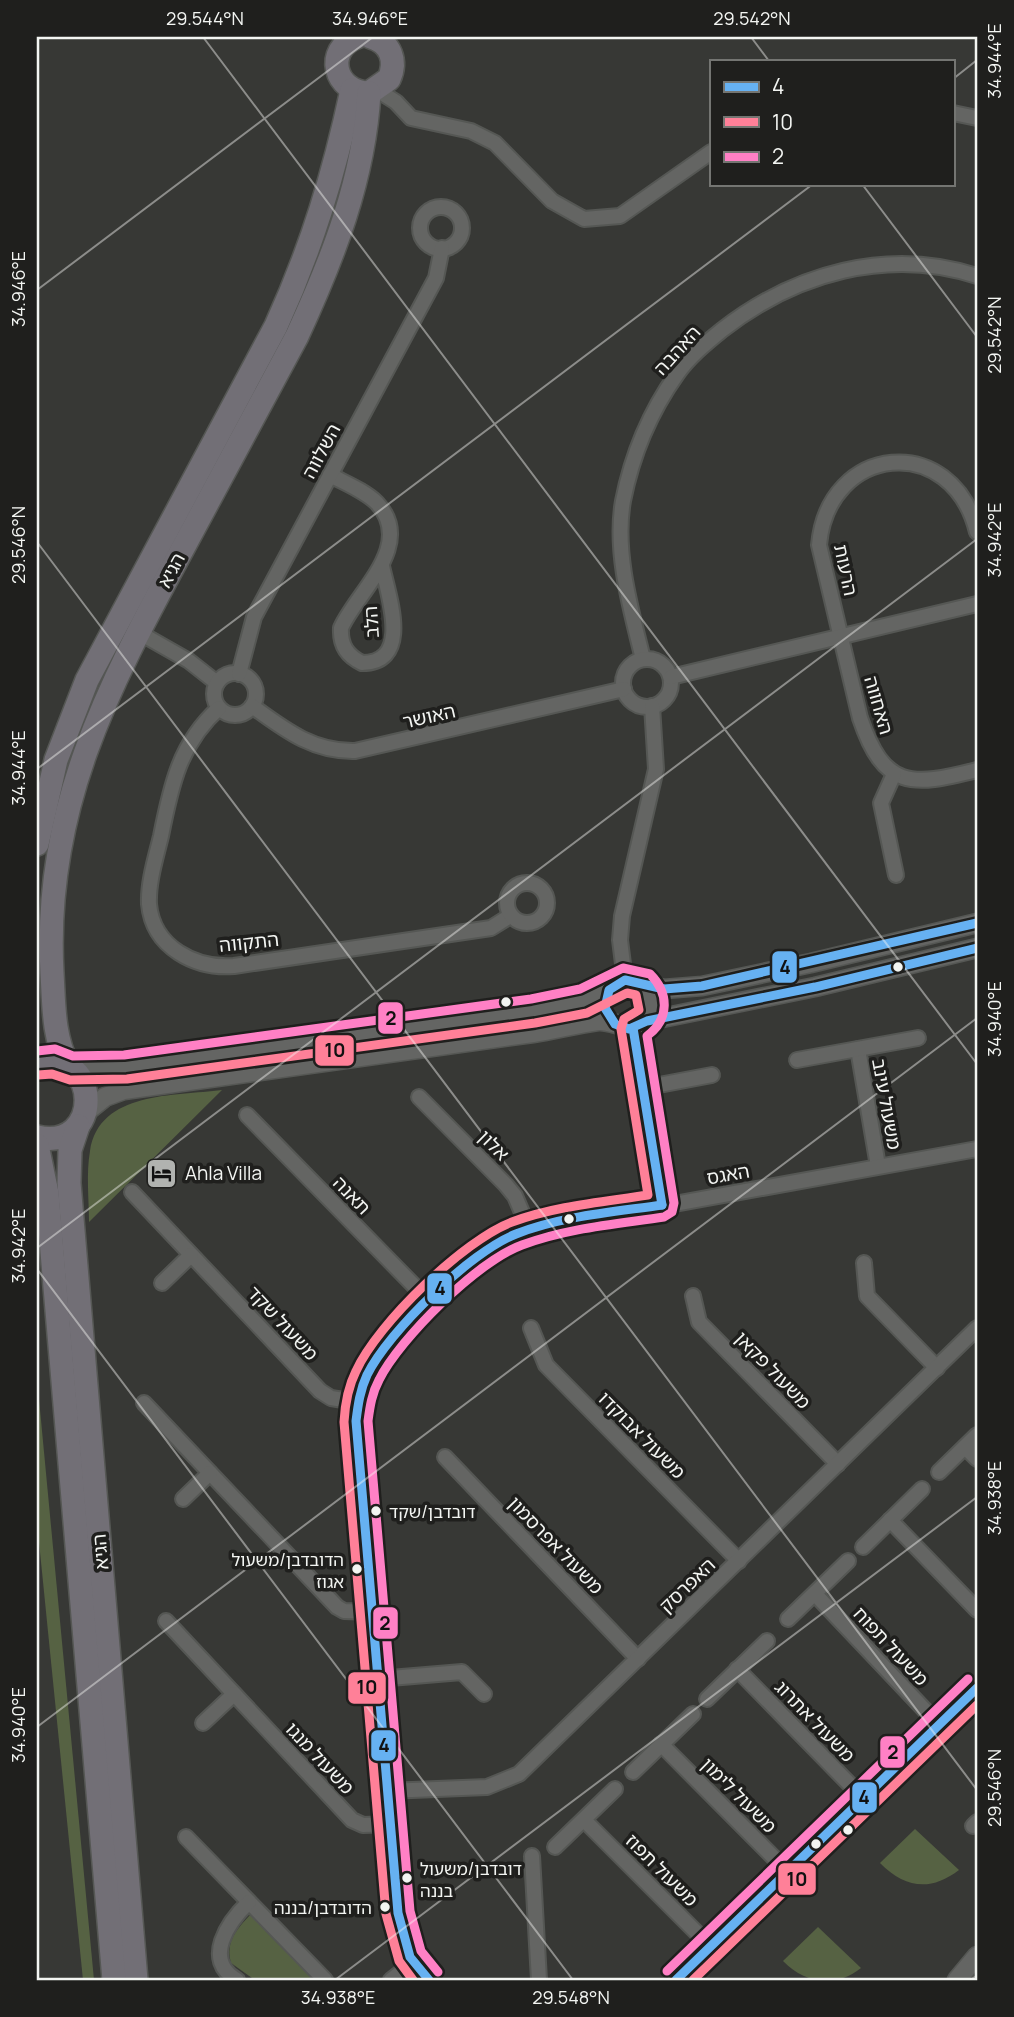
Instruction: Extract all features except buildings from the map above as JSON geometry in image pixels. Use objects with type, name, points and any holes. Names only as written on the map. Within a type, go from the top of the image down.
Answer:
[{"type":"highway","points":[[363,38],[388,48],[393,64],[389,79],[366,91],[345,85],[337,70],[338,53],[363,38]]},
{"type":"highway","name":"הגיא","points":[[136,1980],[69,1183],[70,1150],[81,1119],[86,1090],[69,1067],[55,1027],[50,946],[58,855],[67,807],[92,730],[138,632],[297,336],[338,242],[366,137],[366,91]]},
{"type":"highway","name":"הגיא","points":[[37,844],[56,760],[87,680],[276,326],[316,234],[330,184],[366,91]]},
{"type":"highway","points":[[37,1063],[54,1061],[69,1067]]},
{"type":"highway","points":[[37,1137],[58,1138],[81,1119]]},
{"type":"highway","name":"הגיא","points":[[37,1145],[47,1193],[114,1980]]},
{"type":"street","points":[[366,91],[396,102],[411,118],[471,131],[495,143],[552,201],[584,219],[620,216],[710,153]]},
{"type":"street","points":[[954,113],[977,118]]},
{"type":"street","name":"השלווה","points":[[239,674],[254,617],[436,278],[442,248]]},
{"type":"street","name":"האהבה","points":[[643,659],[621,541],[623,503],[634,460],[650,416],[678,372],[704,344],[738,317],[774,295],[809,280],[844,269],[879,264],[916,264],[958,270],[977,276]]},
{"type":"street","name":"הרעות","points":[[841,636],[819,545],[821,520],[833,497],[862,471],[881,463],[913,462],[930,467],[946,478],[968,503],[977,532]]},
{"type":"street","name":"הלב","points":[[330,475],[365,494],[383,513],[389,535],[382,566],[341,628],[340,637],[347,653],[362,663],[383,657],[393,642],[382,566]]},
{"type":"street","points":[[671,677],[977,604]]},
{"type":"street","points":[[138,632],[189,661],[217,683]]},
{"type":"street","name":"האחווה","points":[[841,636],[870,746],[881,764],[894,774]]},
{"type":"street","points":[[643,659],[659,662],[671,677],[668,695],[652,706],[635,704],[624,689],[626,671],[643,659]]},
{"type":"street","points":[[229,674],[239,674],[251,682],[255,689],[252,706],[240,714],[232,715],[219,708],[215,699],[217,683],[229,674]]},
{"type":"street","name":"האושר","points":[[252,706],[310,744],[333,751],[355,751],[624,689]]},
{"type":"street","points":[[626,984],[620,940],[622,916],[656,769],[652,706]]},
{"type":"street","name":"התקווה","points":[[219,708],[200,726],[183,755],[169,796],[152,878],[149,904],[153,921],[171,947],[196,963],[234,966],[491,928],[510,916]]},
{"type":"street","points":[[896,875],[881,803],[894,774],[916,781],[941,779],[977,770]]},
{"type":"street","points":[[69,1067],[125,1067],[533,1011],[579,1002],[626,984],[664,989],[702,985],[811,964],[977,923]]},
{"type":"street","points":[[81,1119],[105,1097],[124,1090],[540,1032],[599,1021],[640,1025],[977,948]]},
{"type":"street","points":[[615,1024],[605,1008],[606,997],[626,984]]},
{"type":"street","points":[[626,984],[653,1000],[652,1011],[640,1025],[643,1088],[662,1205]]},
{"type":"street","name":"משעול עינב","points":[[797,1060],[918,1038]]},
{"type":"street","name":"משעול עינב","points":[[858,1049],[878,1166]]},
{"type":"street","points":[[643,1088],[712,1075]]},
{"type":"street","name":"אלון","points":[[419,1097],[506,1185],[515,1196],[528,1229]]},
{"type":"street","name":"תאנה","points":[[247,1115],[430,1301]]},
{"type":"street","name":"האגס","points":[[356,1402],[361,1382],[374,1359],[484,1250],[508,1235],[528,1229],[977,1149]]},
{"type":"street","name":"משעול שקד","points":[[132,1192],[320,1391],[331,1398],[356,1402]]},
{"type":"street","points":[[162,1283],[191,1255]]},
{"type":"street","points":[[864,1263],[867,1296],[937,1368]]},
{"type":"street","name":"משעול פקאן","points":[[693,1296],[699,1322],[838,1464]]},
{"type":"street","name":"משעול אבוקדו","points":[[531,1328],[546,1365],[739,1561]]},
{"type":"street","name":"האפרסק","points":[[387,1791],[480,1788],[513,1778],[977,1328]]},
{"type":"street","points":[[356,1402],[400,1928],[414,1962],[429,1980]]},
{"type":"street","points":[[145,1403],[337,1607],[344,1611],[372,1612]]},
{"type":"street","points":[[939,1472],[977,1435]]},
{"type":"street","points":[[965,1447],[977,1460]]},
{"type":"street","name":"משעול אפרסמון","points":[[445,1457],[638,1659]]},
{"type":"street","points":[[183,1499],[210,1473]]},
{"type":"street","points":[[863,1547],[922,1489]]},
{"type":"street","points":[[890,1520],[977,1610]]},
{"type":"street","points":[[789,1619],[848,1561]]},
{"type":"street","name":"משעול תפוח","points":[[815,1594],[939,1725]]},
{"type":"street","name":"משעול מנגו","points":[[166,1622],[352,1820],[363,1825],[390,1824]]},
{"type":"street","points":[[707,1699],[767,1641]]},
{"type":"street","name":"משעול אתרוג","points":[[737,1669],[864,1799]]},
{"type":"street","points":[[378,1679],[462,1672],[484,1694]]},
{"type":"street","points":[[676,1980],[977,1688]]},
{"type":"street","points":[[203,1723],[234,1694]]},
{"type":"street","points":[[633,1772],[693,1714]]},
{"type":"street","name":"משעול לימון","points":[[662,1744],[789,1872]]},
{"type":"street","points":[[555,1847],[615,1789]]},
{"type":"street","name":"משעול תפוז","points":[[584,1820],[712,1948]]},
{"type":"street","points":[[186,1838],[325,1980]]},
{"type":"street","points":[[532,1856],[539,1980]]},
{"type":"street","points":[[237,1980],[223,1969],[220,1950],[226,1930],[249,1902]]},
{"type":"street","points":[[957,1980],[977,1956]]},
{"type":"street","points":[[391,1980],[414,1962]]},
{"type":"green space","points":[[222,1090],[89,1222],[90,1151],[96,1131],[108,1117],[123,1107],[142,1100]]},
{"type":"green space","points":[[37,1378],[94,1980],[83,1980],[37,1522]]},
{"type":"green space","points":[[915,1829],[959,1870],[938,1882],[918,1884],[899,1878],[880,1863]]},
{"type":"green space","points":[[250,1915],[314,1980],[252,1978],[231,1963],[231,1943],[236,1931]]},
{"type":"green space","points":[[818,1927],[861,1968],[841,1979],[821,1981],[801,1975],[783,1961]]},
{"type":"transit line","name":"4","points":[[977,923],[702,986],[664,989],[625,980],[609,990],[605,1008],[615,1024],[629,1029],[647,1021],[815,987],[977,948]]},
{"type":"transit line","name":"2","points":[[37,1051],[55,1049],[73,1056],[124,1055],[531,999],[580,989],[623,968],[650,974],[661,989],[663,1014],[655,1029],[647,1036],[674,1203],[672,1212],[664,1217],[557,1234],[504,1254],[463,1284],[422,1323],[389,1363],[372,1400],[368,1421],[410,1911],[421,1951],[438,1972]]},
{"type":"transit line","name":"10","points":[[38,1075],[52,1074],[70,1080],[127,1079],[535,1023],[587,1013],[627,993],[636,995],[639,1010],[624,1019],[621,1029],[648,1195],[545,1212],[512,1222],[470,1246],[424,1285],[383,1330],[356,1371],[347,1396],[344,1422],[386,1914],[399,1961],[413,1980]]},
{"type":"transit line","name":"4","points":[[633,1028],[662,1205]]},
{"type":"transit line","name":"4","points":[[429,1980],[410,1957],[398,1913],[356,1421],[363,1386],[378,1357],[412,1316],[454,1275],[497,1243],[551,1223],[662,1205]]},
{"type":"transit line","name":"2","points":[[667,1971],[968,1679]]},
{"type":"transit line","name":"4","points":[[676,1980],[977,1688]]},
{"type":"transit line","name":"10","points":[[693,1980],[977,1705]]},
{"type":"place","name":"Ahla Villa","points":[[162,1173]]},
{"type":"place","name":"דובדבן/שקד","points":[[376,1511]]},
{"type":"place","name":"הדובדבן/משעול אגוז","points":[[357,1569]]},
{"type":"place","name":"דובדבן/משעול בננה","points":[[407,1878]]},
{"type":"place","name":"הדובדבן/בננה","points":[[385,1907]]}]
